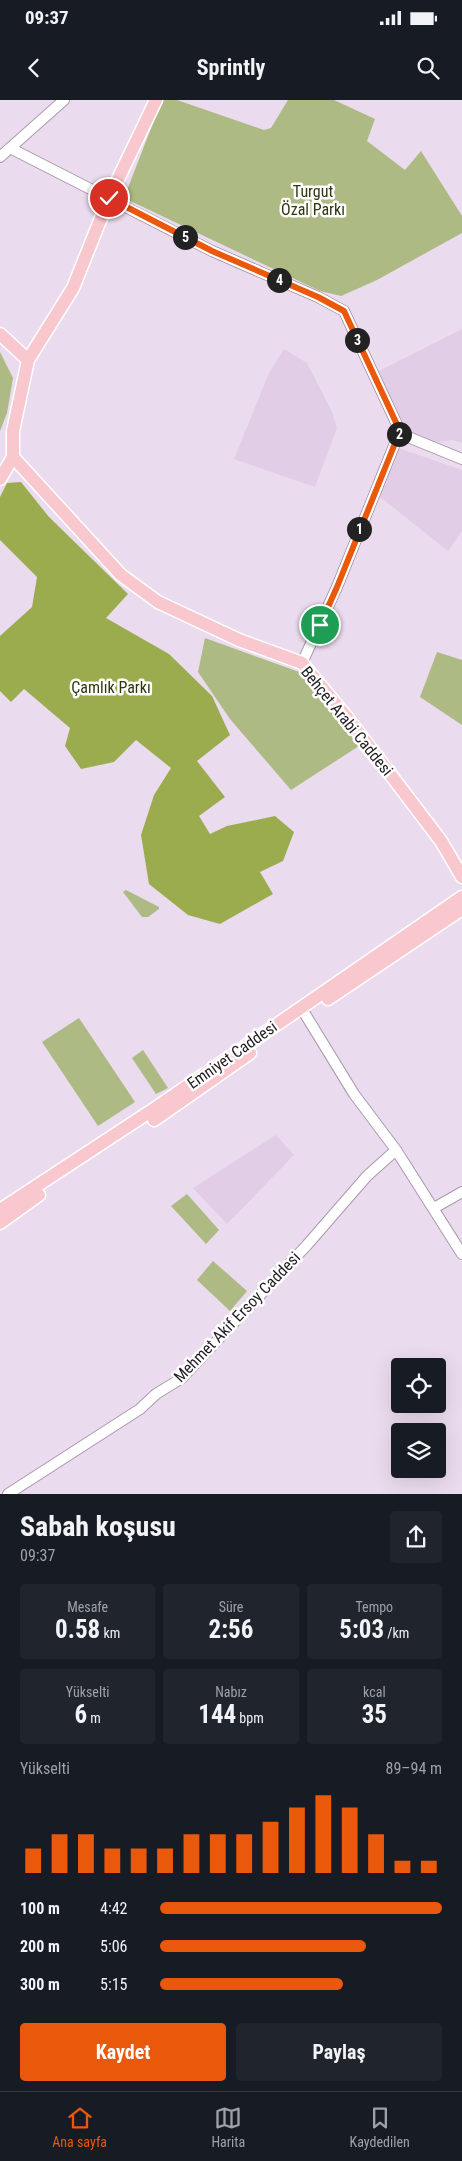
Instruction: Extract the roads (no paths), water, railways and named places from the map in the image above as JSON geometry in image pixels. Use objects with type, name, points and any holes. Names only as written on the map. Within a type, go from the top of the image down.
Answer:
[{"type":"main road","points":[[0,480],[13,457],[13,431],[28,360],[72,288],[109,198],[156,100]]},
{"type":"main road","points":[[0,334],[28,360]]},
{"type":"main road","name":"Behçet Arabi Caddesi","points":[[13,457],[121,574],[158,602],[239,640],[302,663],[346,716],[441,841],[462,877]]},
{"type":"main road","name":"Emniyet Caddesi","points":[[0,1210],[157,1107],[462,896]]},
{"type":"main road","name":"Emniyet Caddesi","points":[[0,1223],[187,1098],[306,1014],[462,909]]},
{"type":"street","points":[[0,157],[64,100]]},
{"type":"street","points":[[10,148],[212,251],[318,297],[344,311],[400,431],[408,437],[462,459]]},
{"type":"street","points":[[302,663],[337,587],[400,431]]},
{"type":"street","points":[[306,1014],[354,1094],[396,1150],[462,1254]]},
{"type":"street","name":"Mehmet Akif Ersoy Caddesi","points":[[8,1494],[140,1409],[156,1394],[182,1378],[308,1245],[367,1176],[396,1150]]},
{"type":"street","points":[[434,1208],[462,1192]]},
{"type":"park label","name":"Turgut Özal Parkı","points":[[313,200]]},
{"type":"park label","name":"Çamlık Parkı","points":[[111,687]]}]
